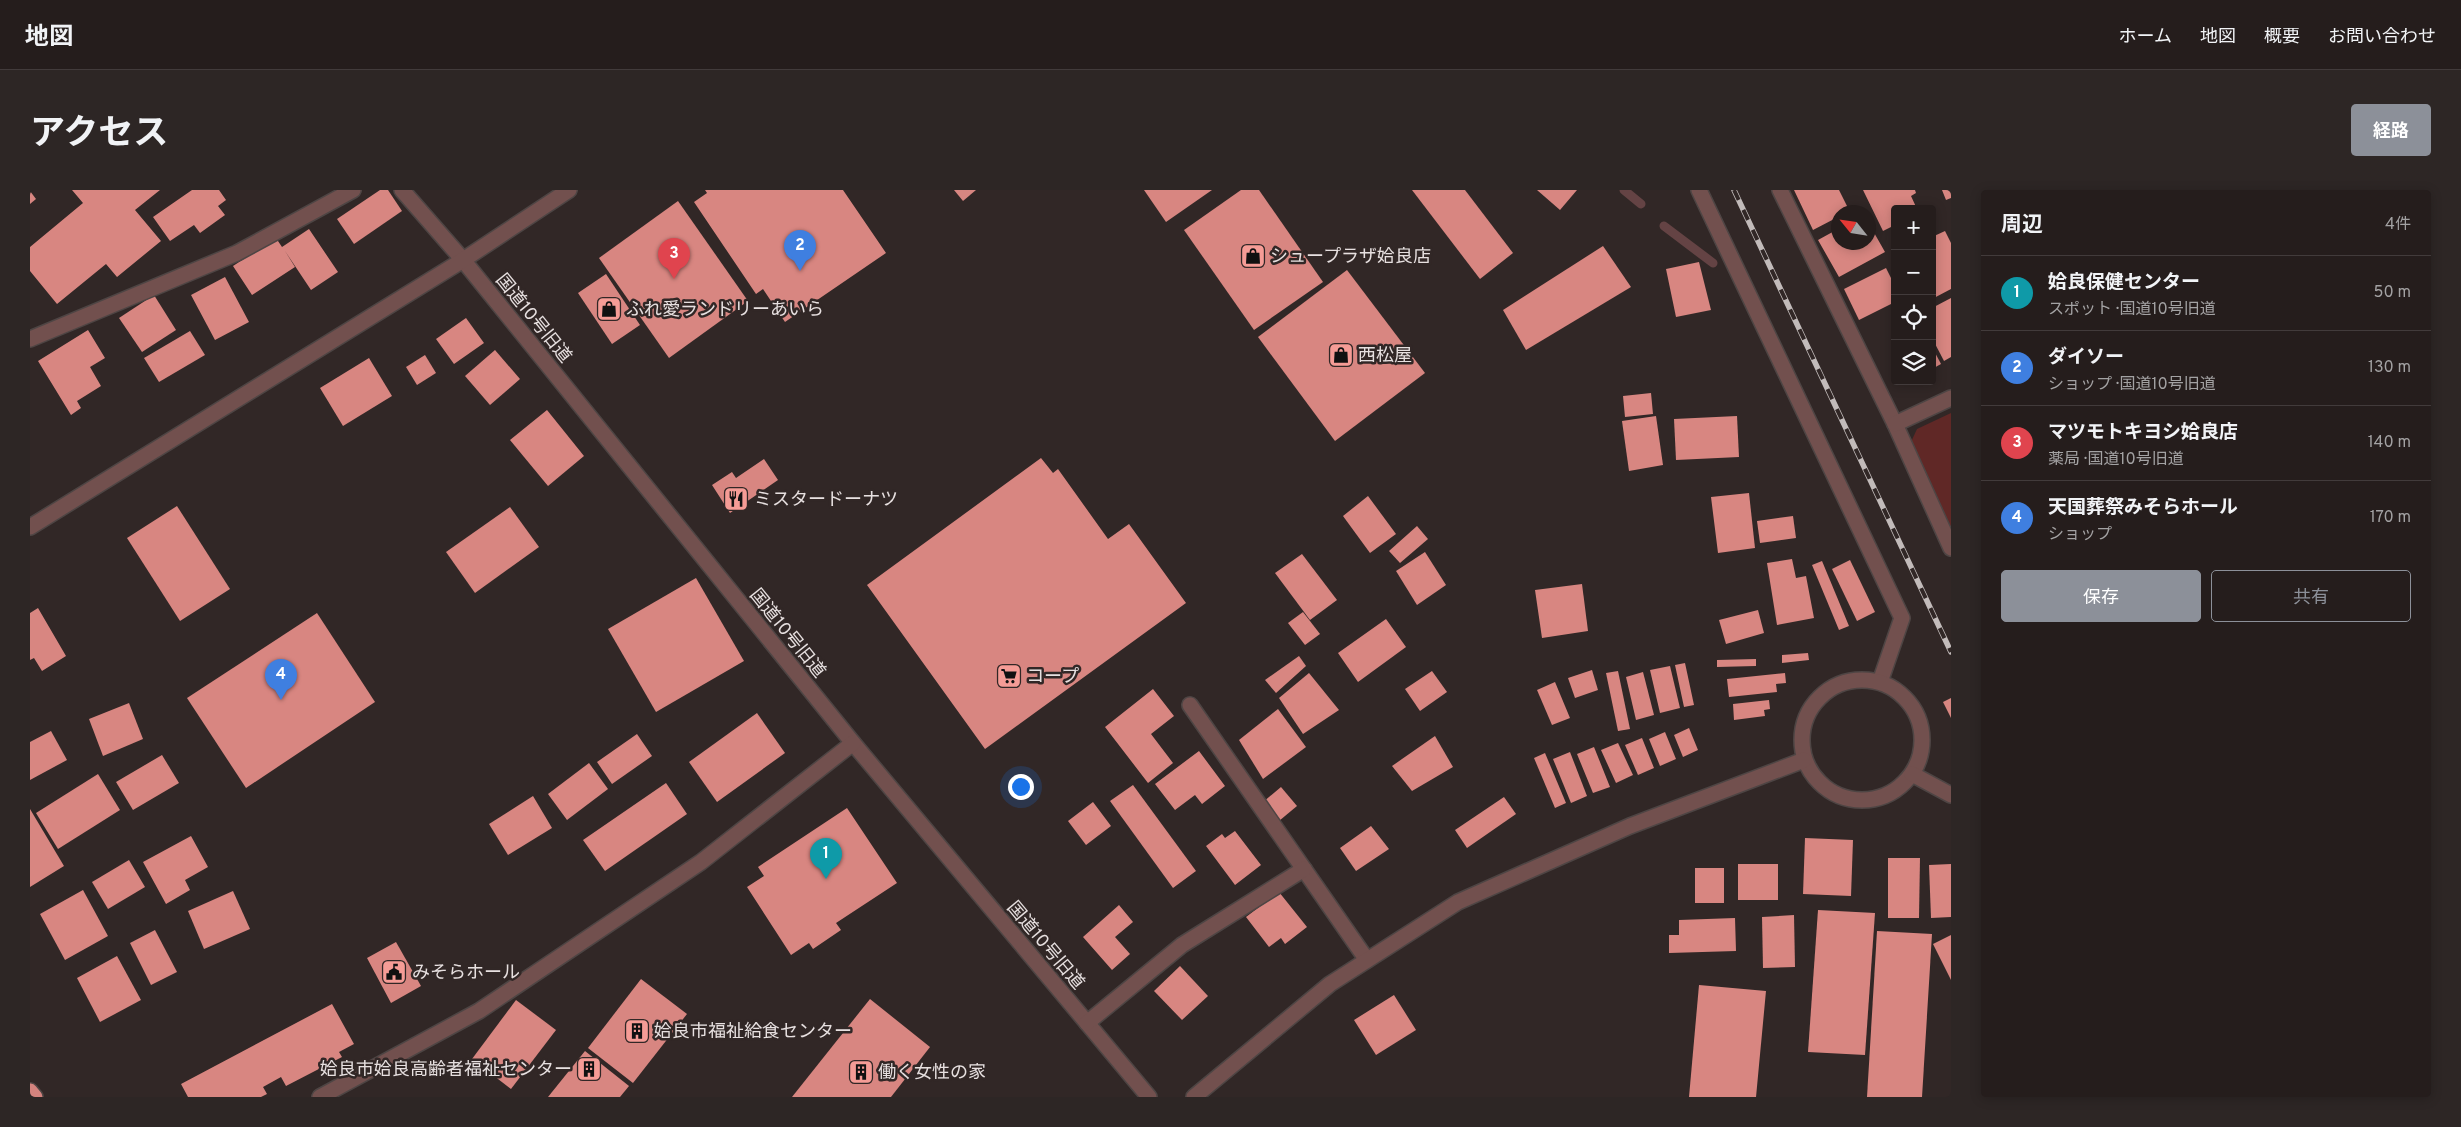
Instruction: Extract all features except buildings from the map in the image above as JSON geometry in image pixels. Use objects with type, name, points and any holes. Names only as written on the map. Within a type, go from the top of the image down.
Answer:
[{"type":"highway","points":[[30,1091],[34,1097]]},
{"type":"street","points":[[30,339],[237,253],[353,190]]},
{"type":"street","name":"国道10号旧道","points":[[402,190],[462,260],[853,743],[1149,1097]]},
{"type":"street","points":[[30,527],[462,260],[569,190]]},
{"type":"street","points":[[1699,190],[1902,618],[1880,682]]},
{"type":"street","points":[[1780,190],[1895,424],[1951,548]]},
{"type":"street","points":[[1895,424],[1951,398]]},
{"type":"street","points":[[1861,679],[1880,682],[1895,690],[1907,700],[1917,714],[1922,730],[1922,746],[1912,774],[1896,790],[1880,798],[1861,801],[1843,798],[1826,790],[1813,777],[1804,760],[1801,741],[1804,722],[1812,705],[1825,691],[1843,683],[1861,679]]},
{"type":"street","points":[[1190,705],[1366,960]]},
{"type":"street","points":[[320,1097],[479,1011],[701,862],[853,743]]},
{"type":"street","points":[[1194,1097],[1330,984],[1458,902],[1630,826],[1804,760]]},
{"type":"street","points":[[1912,774],[1951,795]]},
{"type":"street","points":[[1087,1023],[1182,945],[1304,868]]},
{"type":"shaded area","points":[[1951,413],[1951,529],[1911,442],[1917,429]]},
{"type":"waterway","points":[[1624,190],[1641,204]]},
{"type":"waterway","points":[[1664,226],[1713,263]]},
{"type":"railway","points":[[1734,190],[1951,652]]},
{"type":"place","name":"シュープラザ姶良店","points":[[1253,256]]},
{"type":"place","name":"ダイソー","points":[[800,271]]},
{"type":"place","name":"マツモトキヨシ姶良店","points":[[674,279]]},
{"type":"place","name":"ふれ愛ランドリーあいら","points":[[609,309]]},
{"type":"place","name":"西松屋","points":[[1341,355]]},
{"type":"place","name":"ミスタードーナツ","points":[[736,499]]},
{"type":"place","name":"コープ","points":[[1009,676]]},
{"type":"place","name":"天国葬祭みそらホール","points":[[281,700]]},
{"type":"place","name":"姶良保健センター","points":[[826,879]]},
{"type":"place","name":"みそらホール","points":[[394,972]]},
{"type":"place","name":"姶良市福祉給食センター","points":[[637,1031]]},
{"type":"place","name":"姶良市姶良高齢者福祉センター","points":[[589,1069]]},
{"type":"place","name":"働く女性の家","points":[[861,1072]]}]
